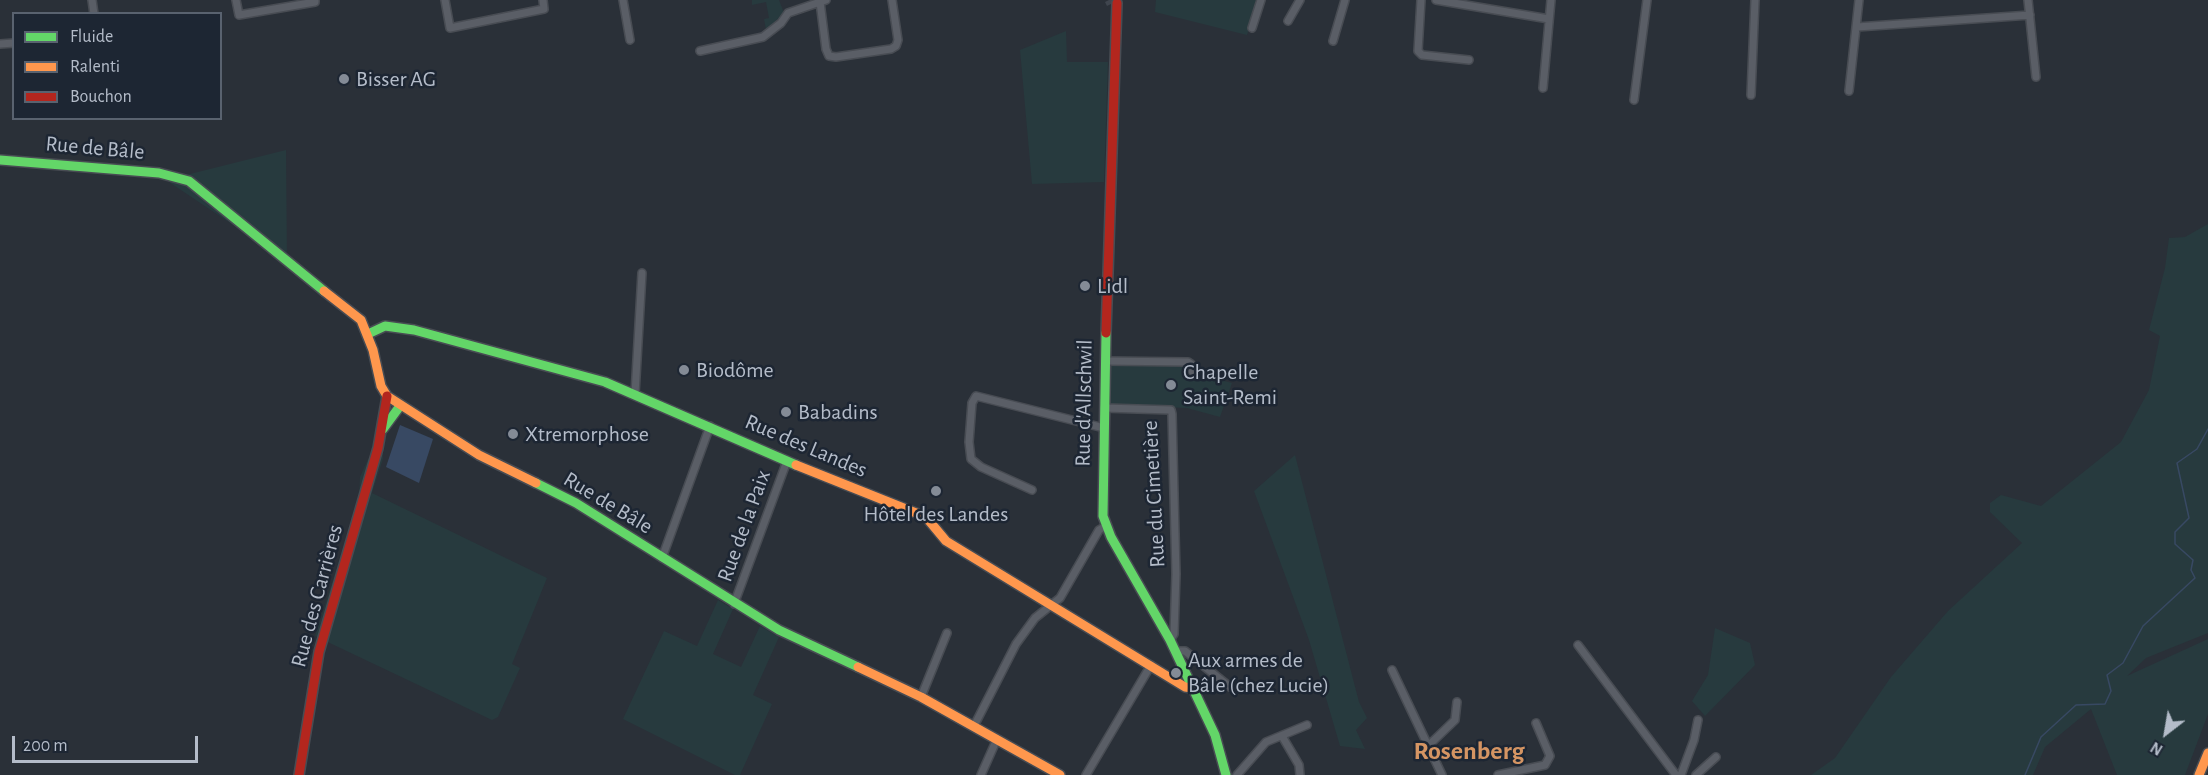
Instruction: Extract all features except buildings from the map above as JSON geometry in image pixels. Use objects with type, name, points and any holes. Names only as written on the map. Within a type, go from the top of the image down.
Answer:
[{"type":"street","points":[[236,0],[239,15],[315,1]]},
{"type":"street","points":[[445,0],[450,28],[544,9],[543,0]]},
{"type":"street","points":[[623,0],[630,40]]},
{"type":"street","points":[[700,51],[763,37],[781,23],[788,13],[823,1],[826,49],[829,56],[891,49],[896,46],[898,40],[892,0]]},
{"type":"street","points":[[1252,28],[1261,0]]},
{"type":"street","points":[[1288,21],[1300,0]]},
{"type":"street","points":[[1333,41],[1345,0]]},
{"type":"street","points":[[1421,0],[1418,51],[1422,55],[1468,60]]},
{"type":"street","points":[[1436,0],[1550,19]]},
{"type":"street","points":[[1543,88],[1551,0]]},
{"type":"street","points":[[1634,100],[1647,0]]},
{"type":"street","points":[[1751,95],[1755,0]]},
{"type":"street","points":[[1849,91],[1859,0]]},
{"type":"street","points":[[2028,0],[2037,77]]},
{"type":"street","name":"Rue d'Allschwil","points":[[1115,6],[1101,502],[1106,526],[1170,640],[1215,735],[1226,775]]},
{"type":"street","points":[[1857,27],[2030,15]]},
{"type":"street","name":"Rue de Bâle","points":[[0,160],[159,172],[185,182],[189,181],[201,190],[202,194],[352,312],[366,327],[381,386],[387,396],[400,406],[479,455],[576,503],[734,604],[779,630],[921,698],[1060,775]]},
{"type":"street","points":[[635,394],[642,273]]},
{"type":"street","name":"Rue des Landes","points":[[368,334],[385,326],[414,330],[605,382],[788,461],[926,517],[946,541],[1053,604],[1185,687],[1192,688]]},
{"type":"street","points":[[1105,361],[1188,362],[1191,364],[1192,371]]},
{"type":"street","name":"Rue des Carrières","points":[[299,775],[319,652],[383,429],[387,396]]},
{"type":"street","points":[[1032,490],[981,467],[971,459],[969,442],[972,403],[976,396],[1104,428]]},
{"type":"street","name":"Rue des Carrières","points":[[383,429],[400,406]]},
{"type":"street","name":"Rue du Cimetière","points":[[1104,408],[1171,410],[1176,574],[1174,634],[1170,640]]},
{"type":"street","points":[[662,558],[710,426]]},
{"type":"street","name":"Rue de la Paix","points":[[734,604],[788,461]]},
{"type":"street","points":[[974,726],[1016,644],[1035,618],[1060,598],[1099,530],[1106,526]]},
{"type":"street","points":[[921,698],[947,633]]},
{"type":"street","points":[[1578,645],[1676,775]]},
{"type":"street","points":[[1175,651],[1185,651],[1230,687]]},
{"type":"street","points":[[1086,775],[1151,666]]},
{"type":"street","points":[[1392,670],[1442,775]]},
{"type":"street","points":[[1429,745],[1455,720],[1458,702]]},
{"type":"street","points":[[1681,775],[1694,740],[1698,720]]},
{"type":"street","points":[[1498,775],[1545,765],[1550,756],[1536,723]]},
{"type":"street","points":[[1237,775],[1263,744],[1307,724]]},
{"type":"street","points":[[1282,736],[1299,765],[1300,775]]},
{"type":"street","points":[[981,775],[998,739]]},
{"type":"street","points":[[2199,775],[2208,753]]},
{"type":"street","points":[[1696,775],[1716,757]]},
{"type":"green space","points":[[752,0],[779,0],[784,13],[766,30],[764,19],[769,18],[766,2],[752,5]]},
{"type":"green space","points":[[1156,0],[1259,0],[1247,35],[1155,12]]},
{"type":"green space","points":[[1066,31],[1067,62],[1108,62],[1104,182],[1032,184],[1020,50]]},
{"type":"green space","points":[[286,150],[287,261],[166,180]]},
{"type":"green space","points":[[2208,224],[2208,633],[2146,658],[2127,676],[2208,639],[2208,714],[2185,775],[2117,775],[2091,709],[2045,747],[2033,775],[1811,775],[1835,758],[1891,677],[1948,611],[2022,543],[1990,512],[1990,503],[2001,495],[2041,506],[2121,442],[2149,390],[2160,336],[2149,330],[2165,268],[2169,238],[2185,237]]},
{"type":"green space","points":[[1189,364],[1190,372],[1232,383],[1220,417],[1187,408],[1109,405],[1111,365]]},
{"type":"green space","points":[[383,446],[383,459],[372,493],[547,578],[512,664],[520,668],[498,717],[492,720],[315,636],[359,498],[360,477],[368,459]]},
{"type":"green space","points":[[1295,455],[1359,702],[1367,718],[1356,730],[1365,749],[1340,746],[1309,640],[1254,491]]},
{"type":"green space","points":[[718,600],[733,609],[713,654],[741,667],[760,626],[779,637],[753,695],[772,704],[740,775],[735,775],[623,719],[664,631],[697,646]]},
{"type":"green space","points":[[1715,628],[1750,643],[1755,665],[1705,716],[1692,701],[1708,675]]},
{"type":"water","points":[[400,425],[433,439],[419,483],[386,467]]},
{"type":"waterway","points":[[2025,775],[2041,737],[2076,705],[2105,704],[2111,691],[2107,675],[2123,663],[2143,626],[2195,578],[2191,570],[2193,560],[2175,544],[2175,532],[2189,518],[2177,463],[2197,449],[2208,429]]},
{"type":"tunnel","points":[[1109,0],[1111,4]]},
{"type":"traffic: fast","points":[[0,160],[159,173],[189,181],[324,291]]},
{"type":"traffic: fast","points":[[368,334],[385,326],[414,330],[605,382],[796,465]]},
{"type":"traffic: fast","points":[[1106,333],[1103,516],[1111,537],[1170,640],[1215,735],[1226,775]]},
{"type":"traffic: fast","points":[[383,429],[400,406]]},
{"type":"traffic: fast","points":[[536,483],[576,503],[779,630],[858,667]]},
{"type":"traffic: slow","points":[[324,291],[361,320],[373,350],[381,386],[387,396],[479,455],[536,483]]},
{"type":"traffic: slow","points":[[796,465],[926,517],[946,541],[1185,687],[1192,688]]},
{"type":"traffic: slow","points":[[858,667],[921,697],[1060,775]]},
{"type":"traffic: slow","points":[[2199,775],[2208,753]]},
{"type":"traffic: jam","points":[[1106,333],[1117,3]]},
{"type":"traffic: jam","points":[[299,775],[319,652],[378,448],[387,396]]},
{"type":"place","name":"Bisser AG","points":[[344,79]]},
{"type":"place","name":"Lidl","points":[[1085,286]]},
{"type":"place","name":"Biodôme","points":[[684,370]]},
{"type":"place","name":"Chapelle Saint-Remi","points":[[1171,385]]},
{"type":"place","name":"Babadins","points":[[786,412]]},
{"type":"place","name":"Xtremorphose","points":[[513,434]]},
{"type":"place","name":"Hôtel des Landes","points":[[936,491]]},
{"type":"place","name":"Aux armes de Bâle (chez Lucie)","points":[[1176,673]]},
{"type":"district","name":"Rosenberg","points":[[1469,751]]}]
